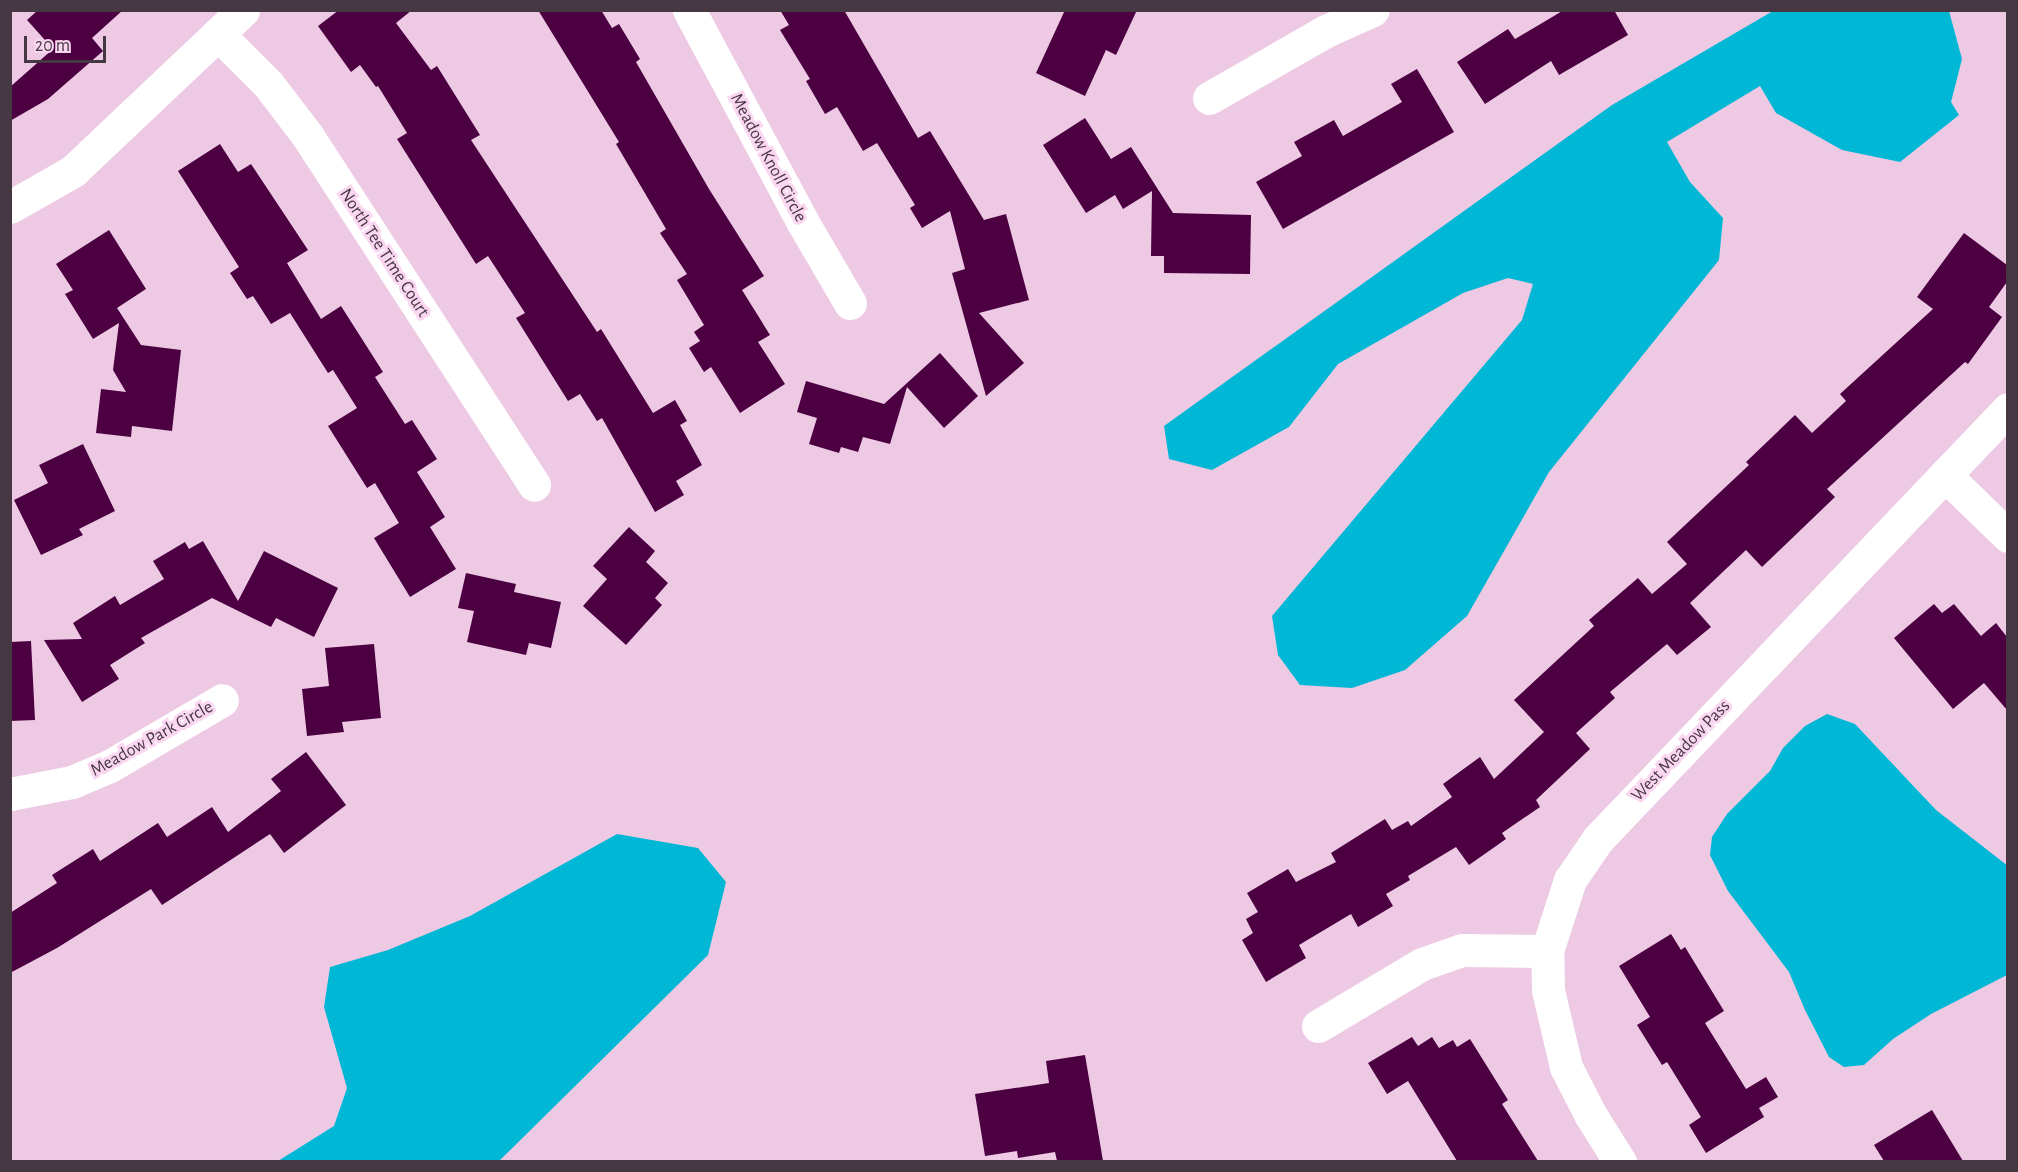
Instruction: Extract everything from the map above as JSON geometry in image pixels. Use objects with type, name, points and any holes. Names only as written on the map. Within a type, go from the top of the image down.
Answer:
[{"type":"street","points":[[10,207],[73,171],[243,10]]},
{"type":"street","name":"Meadow Knoll Circle","points":[[689,10],[802,221],[850,303]]},
{"type":"street","points":[[1209,98],[1326,31],[1373,10]]},
{"type":"street","name":"North Tee Time Court","points":[[218,34],[268,84],[307,135],[534,485]]},
{"type":"street","name":"West Meadow Pass","points":[[1620,1161],[1590,1114],[1566,1067],[1548,990],[1547,951],[1570,880],[1598,838],[2007,409]]},
{"type":"street","points":[[1945,475],[2007,536]]},
{"type":"street","name":"Meadow Park Circle","points":[[10,794],[72,782],[108,767],[222,700]]},
{"type":"street","points":[[1318,1026],[1422,964],[1462,950],[1547,951]]},
{"type":"water","points":[[1773,11],[1949,11],[1962,59],[1951,102],[1959,115],[1900,162],[1842,150],[1776,113],[1760,86],[1667,142],[1690,182],[1723,218],[1719,260],[1549,472],[1467,616],[1405,670],[1352,688],[1300,685],[1278,655],[1272,616],[1522,320],[1533,284],[1508,278],[1463,293],[1338,364],[1289,427],[1212,470],[1169,459],[1164,426],[1612,105]]},
{"type":"water","points":[[1827,714],[1855,724],[1936,810],[2008,866],[2007,975],[1931,1014],[1893,1039],[1864,1065],[1844,1067],[1829,1057],[1789,972],[1728,891],[1710,855],[1712,837],[1727,814],[1770,771],[1783,748],[1805,726]]},
{"type":"water","points":[[617,834],[698,848],[726,882],[708,955],[499,1161],[278,1161],[334,1126],[347,1088],[324,1007],[330,967],[388,950],[470,916]]},
{"type":"building","points":[[38,10],[123,10],[92,38],[103,51],[48,99],[10,121],[10,87],[53,49],[27,20]]},
{"type":"building","points":[[339,10],[412,10],[396,23],[431,70],[437,66],[480,135],[471,140],[597,332],[601,329],[653,413],[675,400],[687,421],[680,425],[702,465],[676,481],[684,495],[655,512],[602,418],[597,421],[580,394],[568,401],[516,318],[525,313],[488,256],[476,264],[397,139],[407,133],[378,86],[376,87],[360,65],[351,72],[318,26]]},
{"type":"building","points":[[538,10],[601,10],[612,28],[619,24],[640,59],[636,62],[709,189],[764,276],[742,290],[770,335],[758,342],[785,384],[740,413],[711,367],[704,372],[689,348],[700,341],[694,332],[704,325],[677,280],[687,274],[660,233],[666,229],[616,144],[619,142]]},
{"type":"building","points":[[780,10],[844,10],[918,138],[930,131],[984,220],[1006,214],[1029,300],[979,313],[1024,363],[986,396],[952,273],[965,269],[950,211],[922,228],[910,208],[915,205],[877,143],[863,151],[837,107],[825,114],[806,81],[810,79],[780,30],[789,25]]},
{"type":"building","points":[[1065,10],[1137,10],[1116,55],[1106,50],[1085,96],[1036,73]]},
{"type":"building","points":[[1564,10],[1614,10],[1628,35],[1559,75],[1551,61],[1485,104],[1457,62],[1508,29],[1515,39]]},
{"type":"building","points":[[1417,69],[1454,132],[1283,229],[1256,182],[1302,156],[1294,142],[1334,120],[1343,136],[1402,102],[1391,84]]},
{"type":"building","points":[[1085,118],[1111,159],[1131,147],[1173,213],[1251,215],[1250,274],[1164,273],[1164,256],[1151,256],[1152,191],[1123,209],[1115,195],[1086,213],[1043,145]]},
{"type":"building","points":[[220,144],[238,172],[251,164],[308,250],[287,263],[321,319],[341,306],[383,372],[375,377],[405,424],[412,420],[437,459],[417,472],[445,517],[430,527],[456,569],[410,597],[374,538],[399,523],[375,483],[367,488],[328,426],[357,408],[333,370],[328,373],[290,313],[271,324],[253,296],[247,299],[230,273],[239,267],[178,171]]},
{"type":"building","points":[[109,230],[146,289],[117,308],[141,345],[181,350],[172,431],[132,426],[131,437],[96,433],[101,389],[126,392],[113,370],[119,323],[93,339],[65,294],[73,290],[56,264]]},
{"type":"building","points":[[1964,233],[2007,265],[2007,282],[1989,307],[2002,317],[1968,364],[1965,362],[1827,489],[1835,497],[1762,567],[1746,550],[1690,603],[1711,627],[1677,655],[1667,644],[1610,692],[1615,698],[1576,733],[1590,749],[1536,800],[1540,807],[1502,833],[1506,839],[1469,865],[1456,847],[1408,876],[1410,880],[1386,894],[1393,906],[1358,927],[1351,914],[1299,945],[1306,958],[1266,982],[1242,940],[1253,933],[1246,919],[1258,912],[1247,893],[1288,869],[1296,882],[1336,862],[1331,853],[1385,819],[1392,830],[1408,821],[1411,826],[1452,797],[1443,784],[1480,757],[1494,779],[1544,732],[1514,700],[1594,626],[1589,620],[1638,578],[1652,594],[1687,564],[1667,542],[1749,465],[1746,462],[1795,415],[1812,433],[1846,401],[1840,394],[1933,309],[1917,297]]},
{"type":"building","points":[[940,353],[978,396],[944,428],[907,387],[890,444],[863,437],[858,452],[841,447],[839,453],[809,444],[817,418],[797,412],[806,381],[884,404]]},
{"type":"building","points":[[83,444],[115,511],[79,529],[83,535],[41,555],[14,500],[48,483],[39,465]]},
{"type":"building","points":[[629,527],[655,551],[646,562],[668,583],[655,598],[662,605],[626,645],[583,606],[607,579],[593,566]]},
{"type":"building","points":[[203,541],[238,601],[264,551],[338,588],[314,637],[276,618],[271,627],[212,598],[141,638],[145,643],[110,665],[119,679],[82,702],[44,640],[82,639],[73,623],[115,596],[120,605],[164,579],[153,561],[185,542],[189,549]]},
{"type":"building","points":[[466,573],[516,584],[514,592],[561,602],[551,648],[529,643],[526,655],[467,642],[474,611],[458,608]]},
{"type":"building","points":[[1934,604],[1942,613],[1954,604],[1981,636],[1996,623],[2007,637],[2007,710],[1984,683],[1953,709],[1894,638]]},
{"type":"building","points":[[31,641],[35,720],[10,721],[10,642]]},
{"type":"building","points":[[374,644],[381,718],[342,722],[344,732],[307,736],[302,689],[329,686],[325,648]]},
{"type":"building","points":[[306,752],[346,805],[284,853],[270,834],[162,905],[151,889],[57,948],[10,973],[10,913],[57,883],[52,875],[93,849],[100,861],[158,823],[167,837],[212,807],[228,832],[281,791],[271,779]]},
{"type":"building","points":[[1671,934],[1681,950],[1685,947],[1724,1011],[1705,1023],[1746,1089],[1766,1077],[1778,1097],[1759,1108],[1764,1117],[1706,1153],[1689,1125],[1701,1117],[1667,1062],[1662,1065],[1637,1025],[1650,1017],[1619,966]]},
{"type":"building","points":[[1412,1037],[1418,1046],[1432,1037],[1439,1048],[1453,1040],[1457,1047],[1470,1039],[1508,1100],[1502,1104],[1538,1161],[1457,1161],[1408,1081],[1387,1094],[1368,1063]]},
{"type":"building","points":[[1085,1055],[1103,1161],[1057,1161],[1055,1152],[1018,1158],[1017,1151],[985,1156],[975,1094],[1049,1083],[1046,1061]]},
{"type":"building","points":[[1932,1110],[1963,1161],[1884,1161],[1874,1145]]}]
